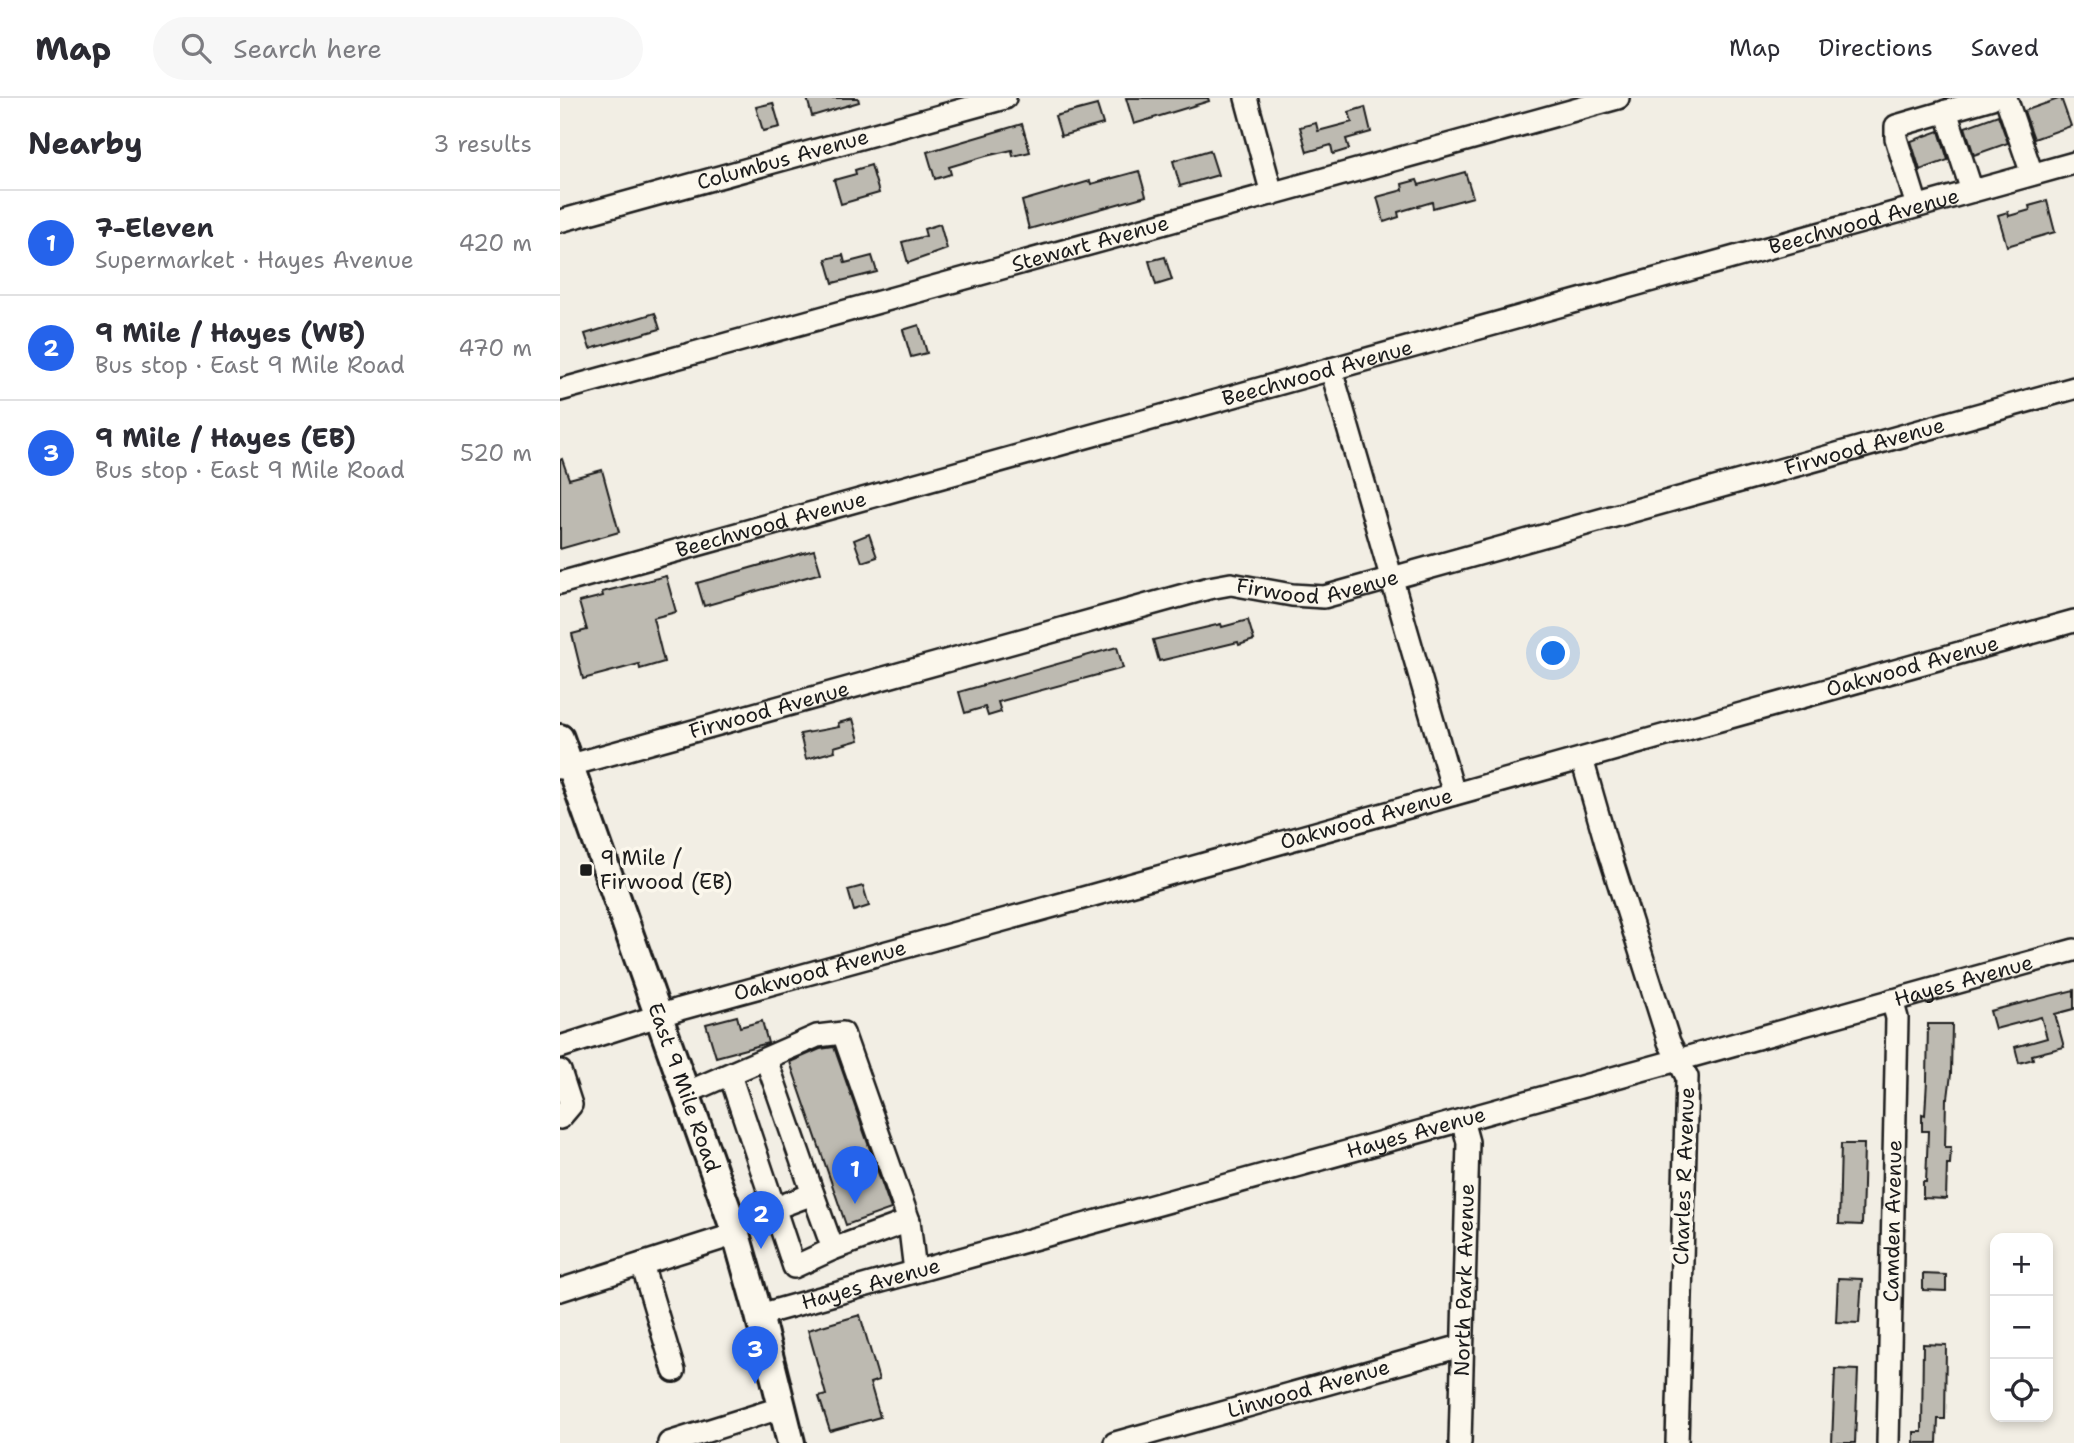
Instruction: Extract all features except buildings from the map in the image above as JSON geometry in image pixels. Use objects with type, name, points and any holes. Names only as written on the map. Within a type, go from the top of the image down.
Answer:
[{"type":"main road","name":"East 9 Mile Road","points":[[560,738],[565,767],[660,1016],[734,1229],[791,1443]]},
{"type":"street","name":"Columbus Avenue","points":[[560,221],[1005,98]]},
{"type":"street","points":[[1246,98],[1272,194]]},
{"type":"street","name":"Stewart Avenue","points":[[560,390],[1618,98]]},
{"type":"street","points":[[1917,206],[1896,138],[1896,126],[1992,98]]},
{"type":"street","points":[[2006,98],[2032,174]]},
{"type":"street","points":[[1946,111],[1972,191]]},
{"type":"street","name":"Beechwood Avenue","points":[[560,583],[2074,163]]},
{"type":"street","points":[[1331,369],[1454,794]]},
{"type":"street","name":"Firwood Avenue","points":[[565,767],[1209,588],[1231,584],[1324,597],[2074,388]]},
{"type":"street","name":"Oakwood Avenue","points":[[560,1048],[660,1016],[2074,621]]},
{"type":"street","name":"Charles R Avenue","points":[[1581,759],[1644,967],[1669,1042],[1687,1077],[1677,1443]]},
{"type":"street","name":"Hayes Avenue","points":[[759,1315],[2074,950]]},
{"type":"street","name":"Camden Avenue","points":[[1888,1443],[1897,1018],[1892,1000]]},
{"type":"street","points":[[686,1093],[817,1036],[843,1033],[909,1221],[915,1271]]},
{"type":"street","points":[[766,1059],[833,1250]]},
{"type":"street","points":[[560,1072],[571,1105],[560,1118]]},
{"type":"street","points":[[730,1075],[794,1268],[909,1221]]},
{"type":"street","name":"North Park Avenue","points":[[1460,1443],[1468,1142],[1462,1120]]},
{"type":"street","points":[[560,1290],[642,1264],[734,1229],[813,1194]]},
{"type":"street","points":[[642,1264],[674,1370]]},
{"type":"street","name":"Linwood Avenue","points":[[1115,1443],[1461,1346]]},
{"type":"street","points":[[669,1443],[783,1407]]},
{"type":"place","name":"9 Mile / Firwood (EB)","points":[[586,870]]},
{"type":"place","name":"7-Eleven","points":[[855,1204]]},
{"type":"place","name":"9 Mile / Hayes (WB)","points":[[761,1249]]},
{"type":"place","name":"9 Mile / Hayes (EB)","points":[[755,1384]]}]
